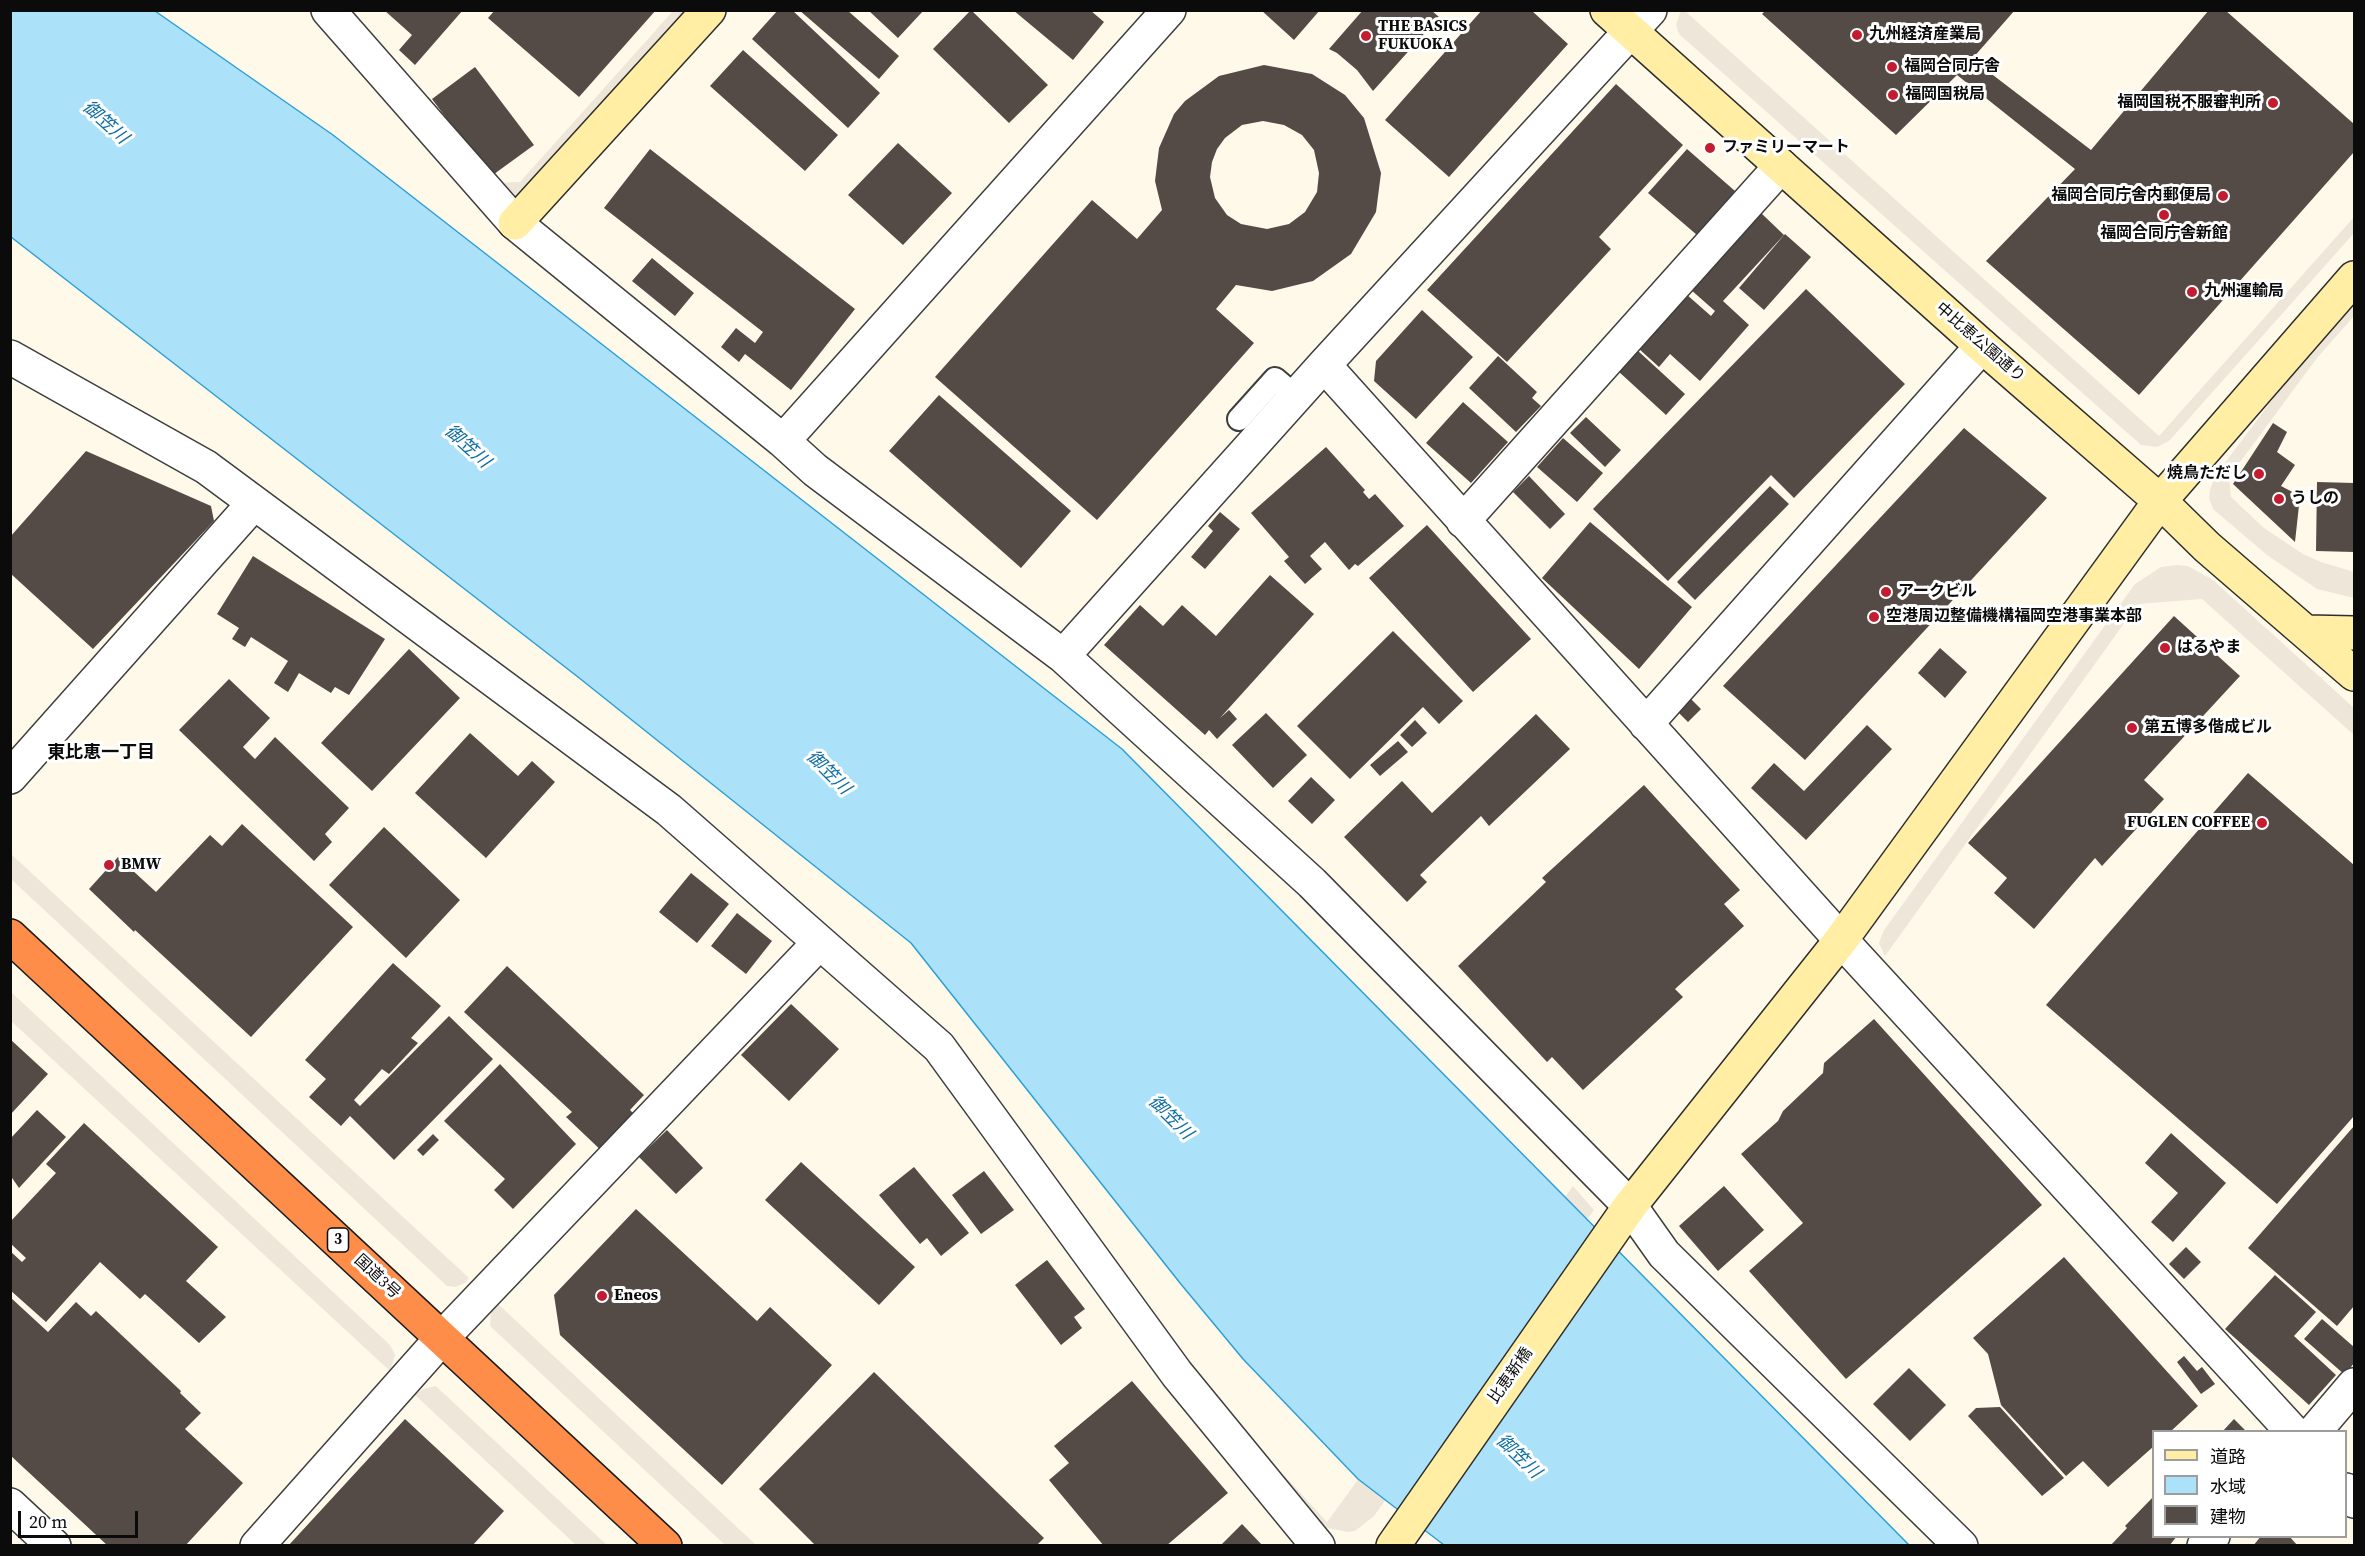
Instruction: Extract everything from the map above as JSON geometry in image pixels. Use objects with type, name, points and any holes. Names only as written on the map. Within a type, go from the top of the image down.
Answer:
[{"type":"highway","name":"国道3号","points":[[10,936],[665,1545]]},
{"type":"street","points":[[328,10],[515,223],[783,441],[815,470],[1063,656],[1312,883],[1630,1206],[1664,1254],[1961,1545]]},
{"type":"street","points":[[515,223],[709,10]]},
{"type":"street","points":[[783,441],[1168,10]]},
{"type":"street","points":[[1063,656],[1629,18]]},
{"type":"street","name":"中比恵公園通り","points":[[1629,18],[1781,166],[2160,501],[2207,547],[2355,674]]},
{"type":"street","points":[[1462,521],[1781,166]]},
{"type":"street","name":"比恵新橋","points":[[1393,1545],[1630,1206],[1841,940],[2160,501],[2355,278]]},
{"type":"street","points":[[1646,724],[1982,346]]},
{"type":"street","points":[[10,357],[206,467],[669,810],[939,1047],[1177,1374],[1318,1545]]},
{"type":"street","points":[[1324,364],[1462,521],[1841,940],[2292,1430]]},
{"type":"street","points":[[10,777],[254,503]]},
{"type":"street","points":[[2307,632],[2355,633]]},
{"type":"street","points":[[257,1545],[442,1338],[819,943]]},
{"type":"street","points":[[2315,1430],[2355,1385]]},
{"type":"street","points":[[10,1505],[54,1545]]},
{"type":"lane","points":[[1239,419],[1275,379],[1295,396]]},
{"type":"shaded area","points":[[1681,10],[1685,11],[2159,436],[2354,217],[2354,233],[2169,441],[2157,447],[2141,445],[1679,34],[1676,25]]},
{"type":"shaded area","points":[[673,11],[690,11],[522,196],[515,198],[495,183],[520,182]]},
{"type":"shaded area","points":[[2354,300],[2354,316],[2317,358],[2229,477],[2231,497],[2264,528],[2303,554],[2354,572],[2354,598],[2317,589],[2267,555],[2213,509],[2209,498],[2215,476],[2308,352]]},
{"type":"shaded area","points":[[2188,566],[2213,580],[2354,708],[2354,735],[2202,599],[2138,604],[1885,956],[1879,943],[1884,930],[2135,584],[2161,567]]},
{"type":"shaded area","points":[[11,854],[469,1278],[465,1283],[455,1287],[447,1286],[11,879]]},
{"type":"shaded area","points":[[10,991],[390,1345],[395,1355],[390,1371],[11,1021]]},
{"type":"shaded area","points":[[1573,1186],[1594,1210],[1374,1516],[1355,1531],[1348,1532],[1323,1527],[1283,1478],[1284,1475],[1327,1522]]},
{"type":"shaded area","points":[[497,1303],[756,1545],[725,1545],[490,1326],[491,1312]]},
{"type":"shaded area","points":[[436,1386],[607,1545],[576,1545],[415,1395],[423,1389]]},
{"type":"water","name":"御笠川","points":[[10,11],[155,11],[333,135],[1122,749],[1909,1545],[1444,1545],[1358,1479],[1243,1359],[1180,1283],[911,943],[578,677],[11,237]]},
{"type":"building","points":[[384,10],[463,10],[415,65],[399,50],[412,35]]},
{"type":"building","points":[[495,10],[656,10],[579,97],[488,18]]},
{"type":"building","points":[[778,10],[792,10],[880,93],[848,128],[752,39]]},
{"type":"building","points":[[799,10],[847,10],[899,56],[879,79]]},
{"type":"building","points":[[868,10],[924,10],[898,38]]},
{"type":"building","points":[[971,10],[1048,85],[1009,123],[933,49]]},
{"type":"building","points":[[1013,10],[1090,10],[1104,22],[1073,60]]},
{"type":"building","points":[[1261,10],[1320,10],[1294,40]]},
{"type":"building","points":[[1363,10],[1431,10],[1439,17],[1373,91],[1357,70],[1329,49]]},
{"type":"building","points":[[1482,10],[1531,10],[1568,44],[1449,177],[1385,120]]},
{"type":"building","name":"福岡合同庁舎新館","points":[[1766,10],[2015,10],[1972,59],[2091,150],[2209,10],[2225,10],[2354,124],[2354,152],[2139,395],[1986,261],[2075,169],[1957,75],[1896,135],[1762,14]]},
{"type":"building","points":[[743,50],[838,135],[805,171],[710,86]]},
{"type":"building","points":[[1264,65],[1312,74],[1345,95],[1364,118],[1381,173],[1376,212],[1351,254],[1313,281],[1272,291],[1236,285],[1216,309],[1254,343],[1097,520],[935,377],[1092,200],[1137,239],[1162,210],[1155,181],[1159,148],[1174,114],[1185,101],[1219,76]],"holes":[[[1263,121],[1284,125],[1302,135],[1314,150],[1319,173],[1317,192],[1305,212],[1289,224],[1267,229],[1241,224],[1227,215],[1215,198],[1210,177],[1217,149],[1225,138],[1242,125]]]},
{"type":"building","points":[[475,67],[534,145],[490,177],[432,99]]},
{"type":"building","points":[[1616,84],[1683,145],[1599,237],[1611,249],[1507,362],[1427,290]]},
{"type":"building","points":[[898,143],[952,193],[903,245],[848,195]]},
{"type":"building","points":[[650,149],[855,309],[791,390],[745,354],[739,362],[721,347],[736,328],[755,343],[763,332],[604,208]]},
{"type":"building","points":[[1687,149],[1735,191],[1697,235],[1648,193]]},
{"type":"building","points":[[1760,212],[1784,235],[1723,301],[1749,325],[1700,381],[1670,354],[1659,367],[1638,348],[1686,294],[1711,316],[1715,311],[1690,289]]},
{"type":"building","points":[[1785,234],[1811,257],[1764,310],[1739,288]]},
{"type":"building","points":[[652,258],[694,293],[675,316],[632,281]]},
{"type":"building","points":[[1806,289],[1905,384],[1794,498],[1771,475],[1668,581],[1593,509]]},
{"type":"building","points":[[1422,310],[1473,357],[1416,419],[1374,381],[1376,361]]},
{"type":"building","points":[[1637,350],[1685,394],[1666,415],[1618,371]]},
{"type":"building","points":[[1498,356],[1537,392],[1532,398],[1541,406],[1516,432],[1469,388]]},
{"type":"building","points":[[939,395],[1071,511],[1021,568],[889,451]]},
{"type":"building","points":[[1463,402],[1508,442],[1471,483],[1426,443]]},
{"type":"building","points":[[1586,417],[1621,450],[1605,467],[1570,433]]},
{"type":"building","points":[[2273,423],[2287,432],[2277,452],[2295,465],[2281,486],[2300,496],[2295,542],[2233,484]]},
{"type":"building","name":"アークビル","points":[[1964,428],[2047,498],[1805,760],[1723,686]]},
{"type":"building","points":[[1563,438],[1603,473],[1577,502],[1537,467]]},
{"type":"building","points":[[1326,447],[1365,490],[1363,492],[1369,499],[1375,494],[1404,526],[1358,566],[1355,564],[1349,570],[1325,542],[1310,556],[1322,569],[1305,584],[1284,561],[1289,557],[1251,513]]},
{"type":"building","points":[[86,451],[211,506],[214,521],[93,649],[10,573],[10,537]]},
{"type":"building","points":[[1529,476],[1565,514],[1550,529],[1513,492]]},
{"type":"building","points":[[2317,482],[2354,483],[2354,552],[2316,551]]},
{"type":"building","points":[[1770,486],[1789,504],[1695,600],[1677,582]]},
{"type":"building","points":[[1220,512],[1240,529],[1205,569],[1191,557],[1213,531],[1208,526]]},
{"type":"building","points":[[1590,522],[1692,607],[1639,669],[1542,578]]},
{"type":"building","points":[[1427,525],[1531,639],[1473,692],[1369,578]]},
{"type":"building","points":[[253,556],[385,639],[349,695],[335,687],[331,693],[299,673],[288,692],[274,683],[288,661],[251,637],[245,647],[232,639],[239,628],[217,614]]},
{"type":"building","points":[[1270,575],[1314,614],[1220,718],[1229,710],[1237,719],[1217,739],[1209,730],[1205,735],[1104,645],[1140,605],[1163,626],[1182,605],[1216,636]]},
{"type":"building","name":"第五博多偕成ビル","points":[[2174,616],[2240,676],[2144,780],[2164,799],[2102,866],[2095,858],[2034,929],[1994,893],[2007,878],[1968,843]]},
{"type":"building","points":[[1393,631],[1463,701],[1439,724],[1423,707],[1350,779],[1297,726]]},
{"type":"building","points":[[1940,648],[1967,672],[1945,698],[1918,673]]},
{"type":"building","points":[[409,649],[460,698],[372,791],[321,743]]},
{"type":"building","points":[[229,679],[270,718],[243,747],[255,759],[275,737],[349,808],[325,834],[332,842],[314,861],[179,730]]},
{"type":"building","points":[[1688,696],[1701,709],[1688,722],[1675,709]]},
{"type":"building","points":[[1266,713],[1307,755],[1273,788],[1232,745]]},
{"type":"building","points":[[1536,714],[1570,749],[1489,826],[1481,816],[1420,875],[1427,882],[1407,902],[1344,837],[1402,781],[1432,813]]},
{"type":"building","points":[[1415,720],[1427,733],[1412,747],[1400,735]]},
{"type":"building","points":[[1867,725],[1892,749],[1806,840],[1751,788],[1774,763],[1804,791]]},
{"type":"building","points":[[470,733],[518,776],[532,761],[555,782],[486,858],[415,793]]},
{"type":"building","points":[[1398,741],[1408,752],[1380,776],[1370,765]]},
{"type":"building","points":[[2248,773],[2354,865],[2354,1116],[2277,1204],[2046,1005]]},
{"type":"building","points":[[1311,777],[1335,800],[1312,824],[1288,801]]},
{"type":"building","points":[[1644,785],[1740,890],[1724,904],[1744,926],[1675,989],[1683,997],[1583,1090],[1552,1057],[1547,1062],[1458,966],[1546,882],[1542,878]]},
{"type":"building","points":[[242,824],[353,927],[251,1037],[89,889],[118,857],[156,892],[210,835],[222,846]]},
{"type":"building","points":[[384,827],[460,900],[406,958],[329,885]]},
{"type":"building","points":[[691,873],[729,904],[697,943],[659,912]]},
{"type":"building","points":[[737,913],[772,941],[746,974],[711,946]]},
{"type":"building","points":[[393,963],[441,1006],[411,1038],[418,1043],[389,1074],[382,1069],[354,1100],[360,1106],[449,1016],[493,1059],[394,1160],[350,1116],[341,1126],[309,1097],[326,1079],[305,1060]]},
{"type":"building","points":[[507,966],[644,1095],[630,1110],[637,1117],[607,1156],[566,1117],[572,1112],[464,1012]]},
{"type":"building","points":[[791,1004],[839,1049],[789,1101],[741,1055]]},
{"type":"building","points":[[1874,1019],[2042,1205],[1846,1379],[1749,1271],[1803,1223],[1741,1154],[1778,1121],[1783,1111],[1823,1073],[1824,1063]]},
{"type":"building","points":[[10,1039],[48,1074],[10,1115]]},
{"type":"building","points":[[500,1064],[576,1144],[513,1209],[494,1190],[505,1179],[444,1121]]},
{"type":"building","points":[[37,1110],[66,1137],[19,1188],[10,1175],[10,1139]]},
{"type":"building","points":[[84,1123],[218,1247],[186,1281],[226,1317],[199,1343],[145,1294],[140,1299],[100,1262],[46,1322],[10,1290],[10,1251],[22,1262],[26,1258],[10,1243],[10,1222],[56,1173],[46,1164]]},
{"type":"building","points":[[2354,1126],[2354,1306],[2337,1326],[2248,1248]]},
{"type":"building","points":[[667,1130],[703,1168],[676,1194],[639,1157]]},
{"type":"building","points":[[2171,1133],[2226,1183],[2173,1242],[2151,1222],[2178,1193],[2145,1163]]},
{"type":"building","points":[[433,1134],[439,1140],[423,1156],[417,1150]]},
{"type":"building","points":[[801,1162],[915,1267],[879,1305],[765,1200]]},
{"type":"building","points":[[914,1167],[969,1233],[941,1256],[927,1238],[920,1244],[879,1195]]},
{"type":"building","points":[[984,1171],[1014,1210],[981,1234],[952,1195]]},
{"type":"building","points":[[1724,1186],[1764,1230],[1718,1271],[1679,1226]]},
{"type":"building","points":[[636,1209],[757,1321],[770,1307],[832,1365],[722,1485],[560,1335],[554,1295]]},
{"type":"building","points":[[2186,1247],[2201,1262],[2184,1279],[2169,1264]]},
{"type":"building","points":[[2064,1257],[2198,1406],[2172,1430],[2152,1430],[2152,1448],[2108,1487],[2083,1461],[2066,1476],[2001,1405],[1988,1354],[1973,1338]]},
{"type":"building","points":[[1047,1260],[1085,1309],[1074,1317],[1082,1328],[1061,1345],[1015,1285]]},
{"type":"building","points":[[2275,1275],[2316,1312],[2294,1336],[2336,1375],[2309,1405],[2225,1329]]},
{"type":"building","points":[[10,1297],[48,1332],[76,1302],[91,1316],[96,1311],[181,1391],[180,1393],[201,1413],[185,1429],[243,1483],[185,1546],[108,1546],[10,1455]]},
{"type":"building","points":[[2322,1319],[2354,1347],[2354,1363],[2345,1375],[2304,1339]]},
{"type":"building","points":[[2184,1356],[2197,1371],[2202,1367],[2215,1384],[2201,1394],[2177,1362]]},
{"type":"building","points":[[1909,1368],[1946,1405],[1910,1441],[1873,1404]]},
{"type":"building","points":[[874,1372],[1044,1538],[1036,1546],[816,1546],[759,1489]]},
{"type":"building","points":[[1132,1381],[1228,1493],[1166,1546],[1104,1546],[1049,1480],[1069,1463],[1054,1446]]},
{"type":"building","points":[[2000,1407],[2064,1478],[2042,1496],[1968,1416],[1976,1408]]},
{"type":"building","points":[[405,1419],[504,1511],[472,1546],[288,1546]]},
{"type":"building","points":[[2234,1419],[2245,1430],[2224,1430]]},
{"type":"building","points":[[2152,1498],[2152,1538],[2175,1538],[2169,1546],[2110,1546],[2127,1528],[2125,1526]]},
{"type":"building","points":[[1242,1524],[1263,1546],[1220,1546]]},
{"type":"building","points":[[2259,1538],[2291,1538],[2298,1546],[2253,1546]]},
{"type":"place","name":"九州経済産業局","points":[[1857,35]]},
{"type":"place","name":"THE BASICS FUKUOKA","points":[[1366,36]]},
{"type":"place","name":"福岡合同庁舎","points":[[1892,67]]},
{"type":"place","name":"福岡国税局","points":[[1893,95]]},
{"type":"place","name":"福岡国税不服審判所","points":[[2273,103]]},
{"type":"place","name":"ファミリーマート","points":[[1710,148]]},
{"type":"place","name":"福岡合同庁舎内郵便局","points":[[2223,196]]},
{"type":"place","name":"福岡合同庁舎新館","points":[[2164,215]]},
{"type":"place","name":"九州運輸局","points":[[2192,292]]},
{"type":"place","name":"焼鳥ただし","points":[[2259,474]]},
{"type":"place","name":"うしの","points":[[2279,499]]},
{"type":"place","name":"アークビル","points":[[1886,592]]},
{"type":"place","name":"空港周辺整備機構福岡空港事業本部","points":[[1874,617]]},
{"type":"place","name":"はるやま","points":[[2165,648]]},
{"type":"place","name":"第五博多偕成ビル","points":[[2132,728]]},
{"type":"place","name":"FUGLEN COFFEE","points":[[2262,823]]},
{"type":"place","name":"BMW","points":[[109,865]]},
{"type":"place","name":"Eneos","points":[[602,1296]]},
{"type":"district","name":"東比恵一丁目","points":[[101,753]]}]
